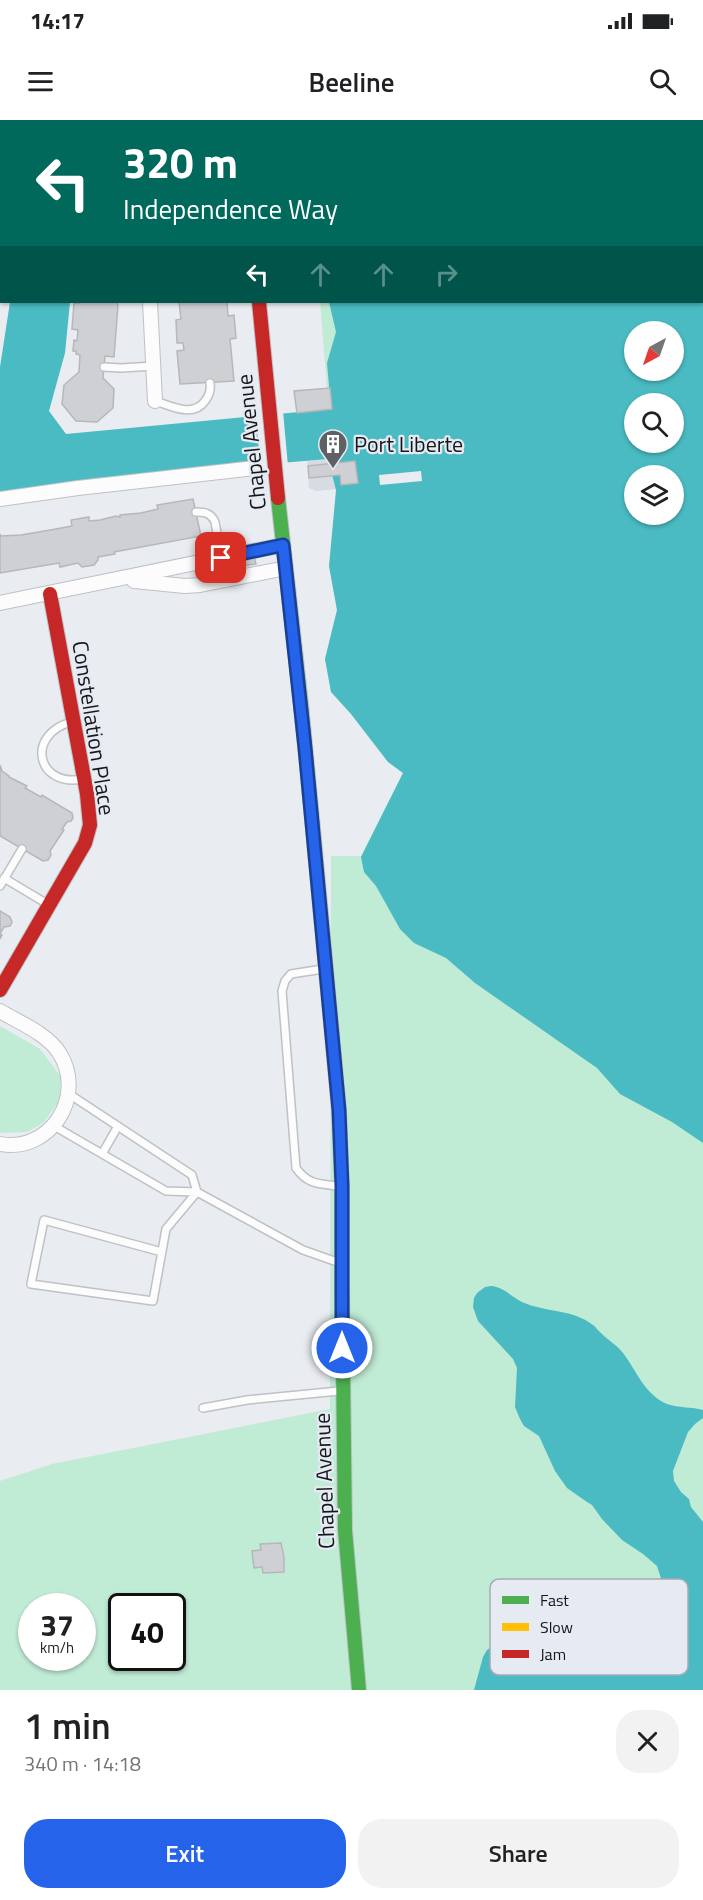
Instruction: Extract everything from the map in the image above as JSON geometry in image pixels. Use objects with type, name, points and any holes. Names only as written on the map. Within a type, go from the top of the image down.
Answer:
[{"type":"street","points":[[150,303],[155,401]]},
{"type":"street","name":"Chapel Avenue","points":[[259,303],[274,467],[302,716],[339,1110],[342,1186],[345,1530],[360,1690]]},
{"type":"street","points":[[0,499],[255,468]]},
{"type":"street","points":[[0,603],[283,545]]},
{"type":"street","points":[[117,580],[184,586],[286,568]]},
{"type":"street","name":"Constellation Place","points":[[0,990],[81,851],[88,833],[90,816],[51,594]]},
{"type":"street","points":[[0,1011],[44,1037],[55,1047],[67,1068],[70,1084],[66,1107],[54,1126],[43,1135],[28,1142],[0,1144]]},
{"type":"lane","points":[[104,367],[154,366]]},
{"type":"lane","points":[[155,401],[193,410],[206,401],[210,392],[210,382]]},
{"type":"lane","points":[[196,512],[206,513],[213,518],[225,580]]},
{"type":"lane","points":[[74,721],[61,725],[50,733],[43,746],[43,761],[51,773],[57,777],[72,780],[84,778]]},
{"type":"lane","points":[[0,886],[22,849]]},
{"type":"lane","points":[[4,879],[50,905]]},
{"type":"lane","points":[[327,969],[291,974],[285,981],[282,992],[296,1168],[303,1179],[342,1186]]},
{"type":"lane","points":[[69,1094],[192,1175],[197,1192]]},
{"type":"lane","points":[[54,1126],[166,1191],[197,1192],[303,1250],[343,1264]]},
{"type":"lane","points":[[102,1154],[118,1126]]},
{"type":"lane","points":[[162,1252],[44,1220],[32,1284],[153,1301],[162,1252],[166,1229],[197,1192]]},
{"type":"lane","points":[[203,1408],[247,1400],[342,1391]]},
{"type":"shaded area","points":[[354,457],[380,485],[316,491],[309,488],[307,461]]},
{"type":"green space","points":[[320,303],[376,303],[330,388],[327,388]]},
{"type":"green space","points":[[329,566],[703,770],[703,1690],[0,1690],[0,1481],[52,1464],[330,1409],[331,856],[361,856],[403,773],[388,762],[331,692],[325,659],[337,610]]},
{"type":"green space","points":[[0,1026],[40,1049],[61,1077],[59,1101],[43,1123],[27,1132],[0,1133]]},
{"type":"water","points":[[10,303],[70,303],[65,353],[49,411],[66,434],[331,409],[327,363],[336,332],[329,303],[703,303],[703,1143],[672,1122],[620,1094],[597,1068],[475,983],[446,958],[414,943],[400,929],[376,886],[364,872],[361,857],[403,773],[388,762],[331,692],[325,659],[337,610],[329,566],[336,490],[328,459],[188,471],[0,493],[0,367]]},
{"type":"water","points":[[485,1287],[501,1289],[535,1307],[586,1320],[621,1350],[642,1382],[659,1400],[667,1404],[703,1410],[703,1418],[688,1432],[673,1471],[674,1481],[689,1499],[691,1507],[703,1522],[703,1690],[474,1690],[483,1657],[490,1648],[490,1675],[688,1675],[688,1579],[661,1579],[657,1566],[622,1540],[592,1505],[567,1488],[555,1471],[539,1436],[524,1426],[515,1407],[517,1368],[513,1359],[478,1321],[473,1307],[474,1298]]},
{"type":"pier","points":[[283,411],[288,466],[261,468],[255,413]]},
{"type":"pier","points":[[421,471],[422,481],[380,485],[379,475]]},
{"type":"building","points":[[74,303],[117,303],[118,305],[114,357],[105,356],[103,378],[114,389],[113,408],[97,422],[76,421],[62,404],[64,385],[79,372],[80,355],[73,351],[78,330],[72,329]]},
{"type":"building","points":[[179,303],[227,303],[228,316],[234,315],[236,338],[230,339],[234,381],[180,384],[177,351],[184,350],[183,343],[177,343],[176,320],[181,319]]},
{"type":"building","points":[[330,388],[332,409],[297,413],[294,391]]},
{"type":"building","name":"Port Liberte","points":[[355,461],[358,483],[341,485],[340,475],[309,478],[308,466]]},
{"type":"building","points":[[193,499],[201,536],[114,552],[115,554],[98,557],[94,565],[82,567],[78,563],[60,567],[59,563],[0,573],[0,534],[1,536],[21,535],[56,529],[72,526],[71,520],[89,517],[89,521],[120,517],[120,515],[158,509],[157,505]]},
{"type":"building","points":[[254,557],[256,564],[242,566],[241,559]]},
{"type":"building","points":[[0,765],[2,771],[27,786],[25,788],[41,797],[42,795],[72,813],[73,818],[62,829],[64,830],[50,851],[51,855],[48,860],[43,861],[0,836]]},
{"type":"building","points":[[0,911],[10,917],[12,922],[10,926],[4,927],[0,934]]},
{"type":"building","points":[[281,1543],[284,1572],[263,1573],[262,1567],[254,1568],[252,1551],[261,1550],[260,1544]]},
{"type":"traffic: fast","points":[[278,498],[313,829]]},
{"type":"traffic: fast","points":[[342,1284],[345,1530],[359,1690]]},
{"type":"traffic: slow","points":[[313,829],[339,1110],[342,1284]]},
{"type":"traffic: jam","points":[[259,303],[278,498]]},
{"type":"traffic: jam","points":[[0,990],[85,843],[90,825],[87,794],[50,594]]},
{"type":"place","name":"Port Liberte","points":[[333,470]]},
{"type":"route","points":[[221,558],[283,545],[299,682],[339,1110],[343,1264],[342,1348]]}]
